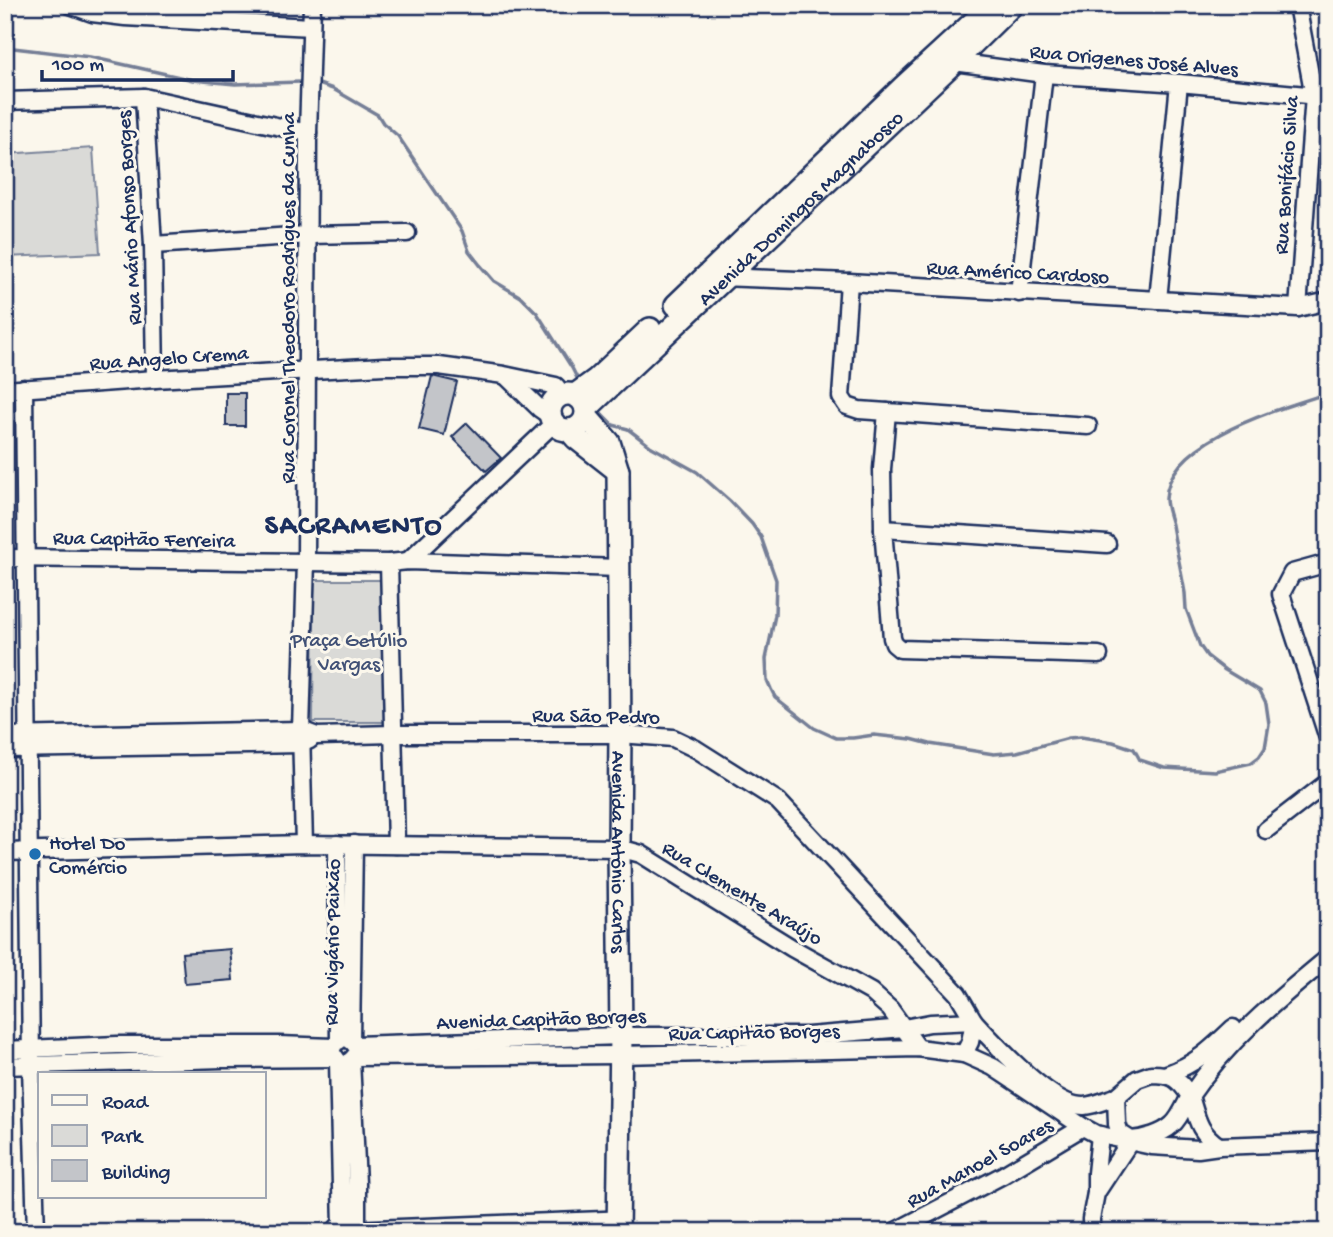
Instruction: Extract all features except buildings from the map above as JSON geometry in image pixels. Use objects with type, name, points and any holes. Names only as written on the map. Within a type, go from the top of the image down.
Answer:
[{"type":"main road","points":[[558,423],[580,426],[577,404],[597,379],[716,277],[893,96],[947,59],[1012,5]]},
{"type":"main road","points":[[947,59],[987,7]]},
{"type":"main road","points":[[577,404],[554,401],[550,411],[558,423],[618,471]]},
{"type":"main road","name":"Avenida Antônio Carlos","points":[[577,404],[609,442],[618,471],[620,1046],[617,1227]]},
{"type":"main road","points":[[346,1230],[617,1227]]},
{"type":"street","points":[[69,5],[125,17],[311,27]]},
{"type":"street","name":"Rua Coronel Theodoro Rodrigues da Cunha","points":[[304,844],[307,737],[307,235],[312,5]]},
{"type":"street","name":"Rua Bonifácio Silva","points":[[1297,5],[1321,96],[1298,307]]},
{"type":"street","name":"Rua Origenes José Alves","points":[[947,59],[1044,74],[1321,96]]},
{"type":"street","points":[[1019,293],[1044,74]]},
{"type":"street","points":[[1158,300],[1179,83]]},
{"type":"street","points":[[5,101],[144,97],[308,133]]},
{"type":"street","name":"Rua Mário Afonso Borges","points":[[144,97],[153,245],[155,379]]},
{"type":"street","points":[[153,245],[307,235],[407,233]]},
{"type":"street","name":"Rua Américo Cardoso","points":[[716,277],[1298,307],[1328,300]]},
{"type":"street","points":[[849,282],[841,397],[847,407],[1088,426]]},
{"type":"street","name":"Rua Angelo Crema","points":[[5,390],[308,369],[439,366],[556,386],[577,404]]},
{"type":"street","points":[[408,561],[558,423],[504,375]]},
{"type":"street","points":[[24,388],[31,1058],[36,1232]]},
{"type":"street","points":[[887,412],[882,469],[894,645],[900,649],[1099,655]]},
{"type":"street","points":[[884,529],[1107,544]]},
{"type":"street","name":"Rua Capitão Ferreira","points":[[5,558],[408,561],[619,568]]},
{"type":"street","points":[[389,562],[396,845]]},
{"type":"street","points":[[1328,563],[1292,573],[1281,594],[1328,738]]},
{"type":"street","name":"Rua São Pedro","points":[[27,742],[393,734],[620,734],[673,738],[696,749],[778,802],[958,994],[974,1021]]},
{"type":"street","points":[[5,736],[27,742]]},
{"type":"street","points":[[5,749],[27,742]]},
{"type":"street","points":[[1266,830],[1328,782]]},
{"type":"street","name":"Rua Clemente Araújo","points":[[5,852],[304,844],[619,848],[640,854],[792,948],[871,992],[890,1009],[918,1048]]},
{"type":"street","name":"Rua Vigário Paixão","points":[[346,844],[345,1051],[357,1182],[346,1230]]},
{"type":"street","points":[[974,1021],[1044,1088],[1066,1101],[1083,1106],[1116,1097],[1137,1079],[1184,1068],[1206,1054],[1236,1024],[1328,946]]},
{"type":"street","points":[[1116,1097],[1117,1124],[1121,1133],[1130,1140],[1143,1139],[1172,1125],[1215,1062],[1243,1031],[1328,958]]},
{"type":"street","points":[[964,1054],[970,1042],[974,1021]]},
{"type":"street","name":"Avenida Capitão Borges","points":[[5,1066],[31,1058],[131,1045],[279,1045],[345,1051],[620,1046],[808,1036],[974,1021]]},
{"type":"street","name":"Rua Capitão Borges","points":[[620,1046],[918,1048],[964,1054],[993,1067],[1083,1127],[1100,1135],[1153,1146],[1198,1149],[1328,1142]]},
{"type":"street","name":"Avenida Capitão Borges","points":[[5,1050],[31,1058]]},
{"type":"street","points":[[1167,1074],[1178,1080],[1190,1096],[1196,1118],[1207,1138],[1219,1146]]},
{"type":"street","name":"Rua Manoel Soares","points":[[894,1232],[1003,1175],[1083,1127]]},
{"type":"street","points":[[1091,1232],[1100,1135]]},
{"type":"street","points":[[1096,1192],[1130,1140]]},
{"type":"green space","points":[[93,148],[100,253],[5,257],[5,154]]},
{"type":"green space","name":"Praça Getúlio Vargas","points":[[314,580],[385,580],[385,722],[313,722]]},
{"type":"waterway","points":[[5,47],[90,57],[193,80],[235,84],[301,82]]},
{"type":"waterway","points":[[316,83],[333,89],[378,115],[398,136],[462,231],[469,251],[494,281],[521,297],[537,313],[579,382]]},
{"type":"waterway","points":[[598,410],[613,425],[628,429],[650,446],[697,472],[730,501],[761,537],[776,580],[775,615],[766,659],[767,680],[775,697],[814,728],[836,738],[874,735],[994,754],[1017,752],[1081,737],[1113,742],[1134,749],[1140,760],[1164,768],[1215,771],[1251,763],[1259,757],[1265,748],[1269,724],[1266,703],[1260,691],[1225,670],[1207,656],[1200,646],[1186,609],[1167,505],[1171,478],[1185,459],[1231,429],[1257,417],[1328,393]]},
{"type":"place","name":"Hotel Do Comércio","points":[[35,854]]},
{"type":"district","name":"SACRAMENTO","points":[[354,523]]}]
